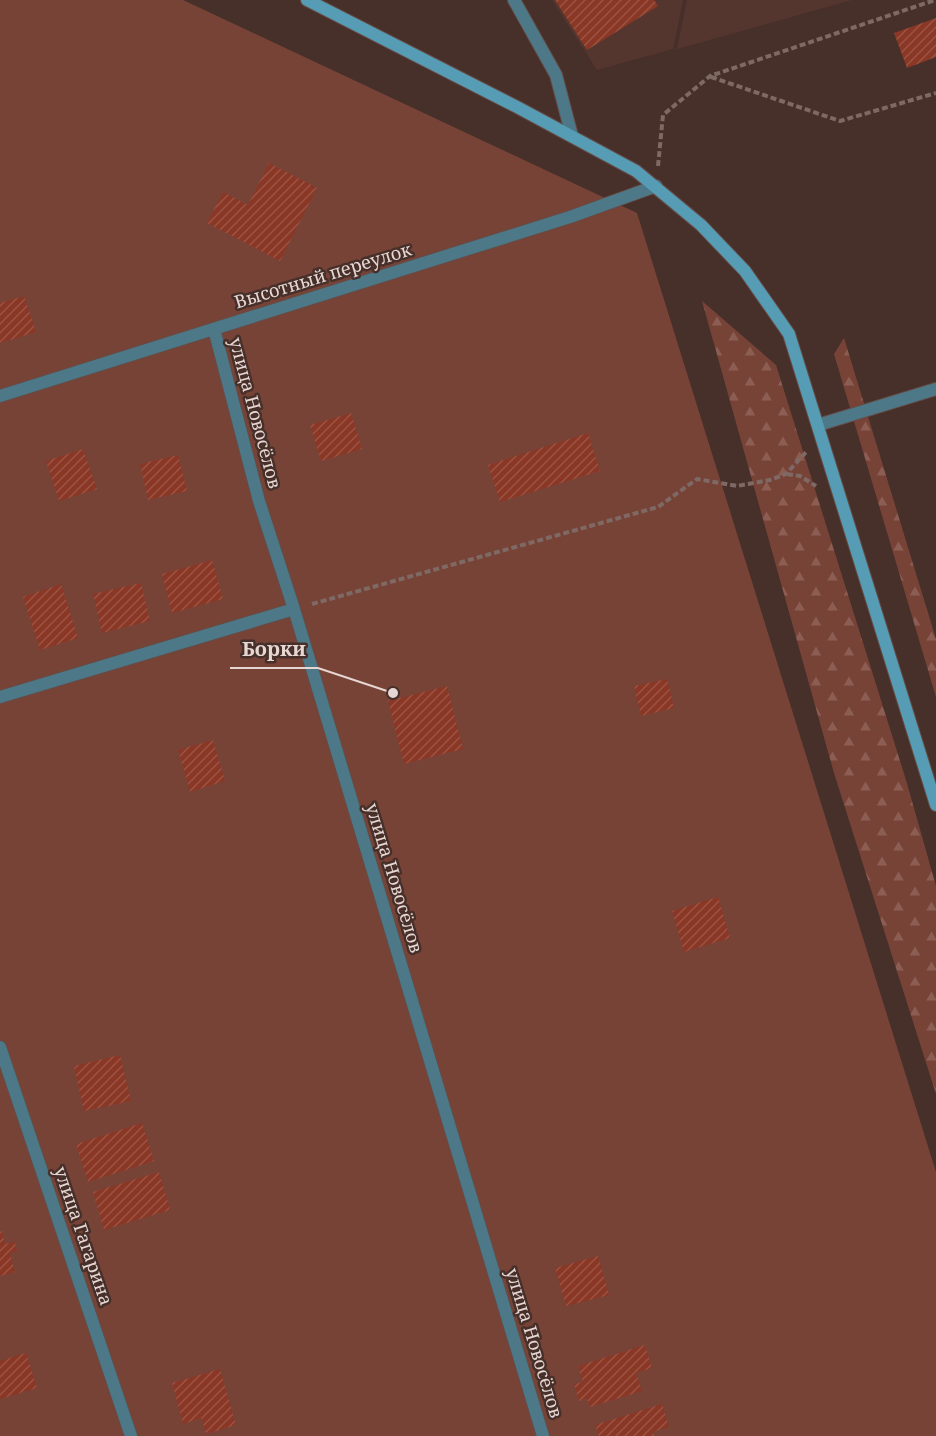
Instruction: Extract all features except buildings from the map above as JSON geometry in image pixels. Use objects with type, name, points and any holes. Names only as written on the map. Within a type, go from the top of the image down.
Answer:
[{"type":"street","points":[[307,0],[636,171],[701,225],[746,271],[789,334],[936,805]]},
{"type":"street","points":[[514,0],[556,75],[572,136]]},
{"type":"street","name":"Высотный переулок","points":[[0,396],[559,221],[656,186]]},
{"type":"street","name":"улица Новосёлов","points":[[214,329],[259,501],[294,609],[543,1436]]},
{"type":"street","points":[[818,425],[936,389]]},
{"type":"street","points":[[0,698],[294,609]]},
{"type":"street","name":"улица Гагарина","points":[[0,1047],[131,1436]]},
{"type":"path","points":[[656,186],[663,115],[710,76],[935,0]]},
{"type":"path","points":[[710,76],[840,121],[936,93]]},
{"type":"path","points":[[294,609],[658,507],[697,479],[737,486],[770,480],[786,474],[808,451],[818,425]]},
{"type":"shaded area","points":[[552,0],[683,0],[673,49],[597,70]]},
{"type":"shaded area","points":[[687,0],[852,0],[677,49]]},
{"type":"green space","points":[[0,0],[183,0],[637,213],[936,1172],[936,1436],[0,1436]]},
{"type":"green space","points":[[702,301],[776,365],[906,780],[936,886],[936,1094],[834,773]]},
{"type":"green space","points":[[844,338],[936,639],[936,697],[834,354]]},
{"type":"place","name":"Борки","points":[[393,693]]}]
